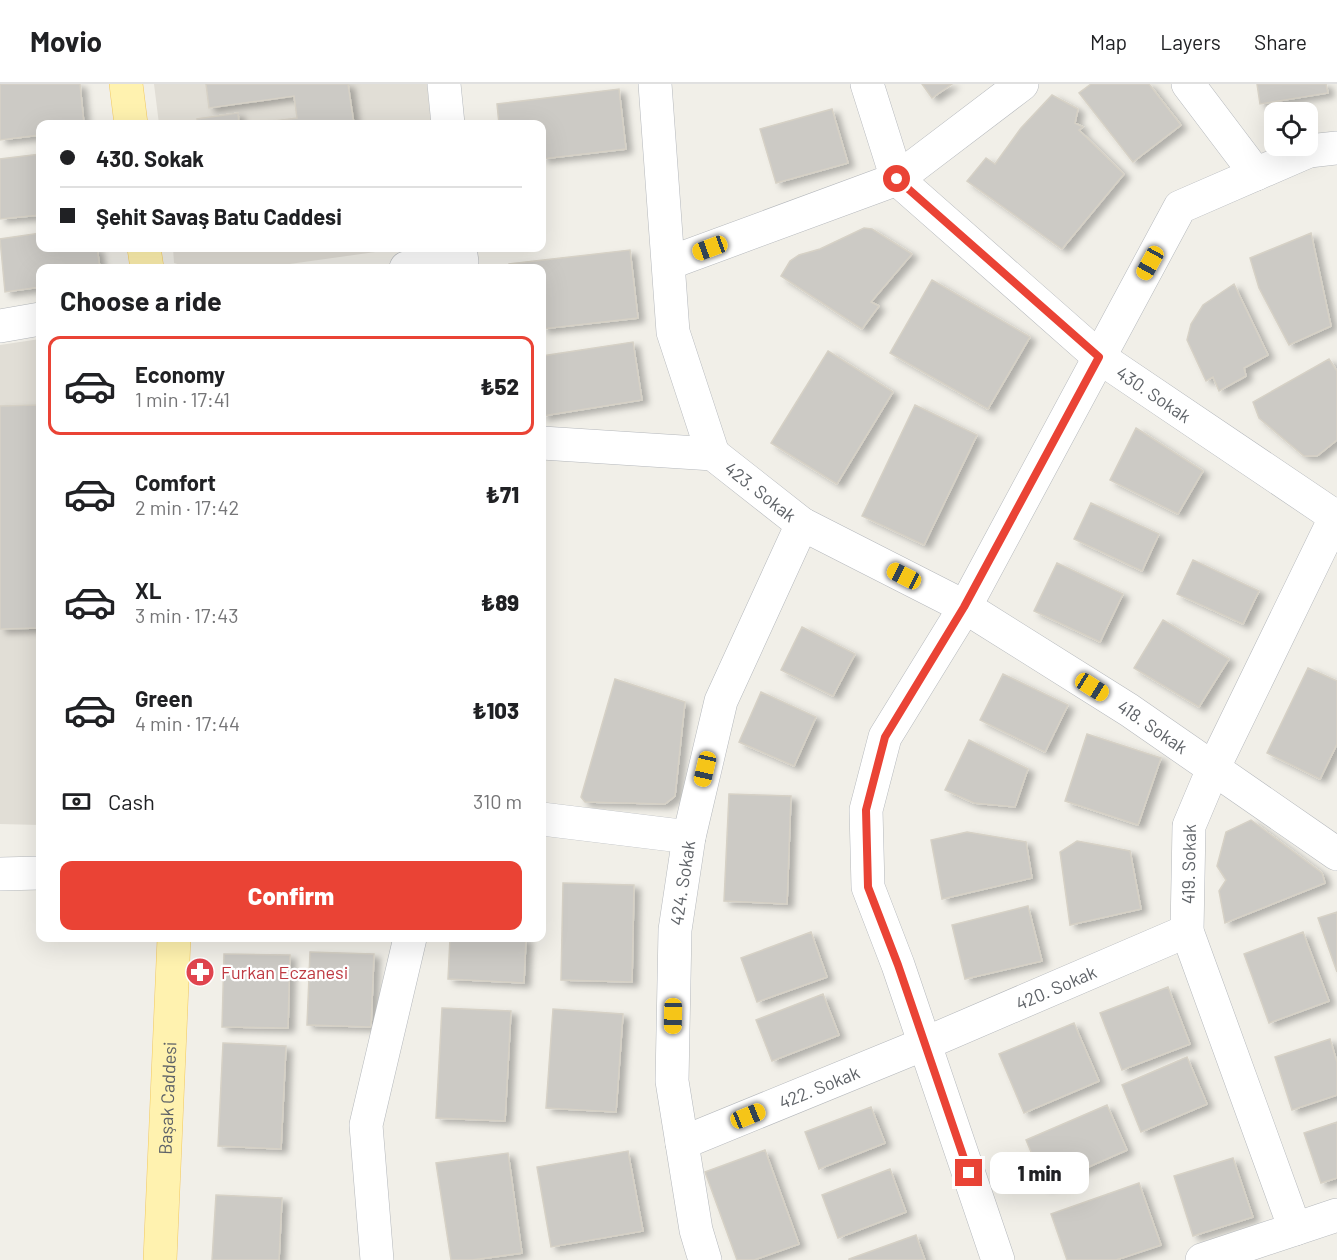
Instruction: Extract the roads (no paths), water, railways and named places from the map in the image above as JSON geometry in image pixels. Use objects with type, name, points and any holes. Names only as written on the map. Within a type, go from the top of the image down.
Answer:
[{"type":"main road","points":[[126,84],[130,120]]},
{"type":"main road","name":"Başak Caddesi","points":[[160,1260],[174,942]]},
{"type":"street","points":[[444,84],[448,120]]},
{"type":"street","points":[[655,84],[673,332],[713,454]]},
{"type":"street","points":[[867,84],[897,179]]},
{"type":"street","points":[[669,263],[897,179],[1022,84]]},
{"type":"street","points":[[1188,84],[1256,174]]},
{"type":"street","points":[[998,1260],[898,965],[868,887],[866,810],[885,737],[964,607],[1180,207],[1309,151],[1337,148]]},
{"type":"street","name":"430. Sokak","points":[[897,179],[1099,357],[1336,516]]},
{"type":"street","points":[[431,264],[462,259]]},
{"type":"street","points":[[0,326],[36,320]]},
{"type":"street","name":"423. Sokak","points":[[546,443],[713,454],[802,524],[964,607]]},
{"type":"street","name":"419. Sokak","points":[[1295,1229],[1187,931],[1189,826],[1213,768],[1336,516]]},
{"type":"street","name":"424. Sokak","points":[[705,1260],[696,1230],[672,1081],[675,930],[689,837],[721,701],[802,524]]},
{"type":"street","name":"418. Sokak","points":[[964,607],[1129,710],[1337,854]]},
{"type":"street","points":[[546,819],[689,837]]},
{"type":"street","points":[[0,874],[36,873]]},
{"type":"street","name":"420. Sokak","points":[[924,1044],[1187,931]]},
{"type":"street","points":[[377,1260],[366,1125],[409,942]]},
{"type":"street","name":"422. Sokak","points":[[682,1143],[924,1044]]},
{"type":"street","points":[[1202,1260],[1337,1215]]},
{"type":"place","name":"Furkan Eczanesi","points":[[200,972]]}]
